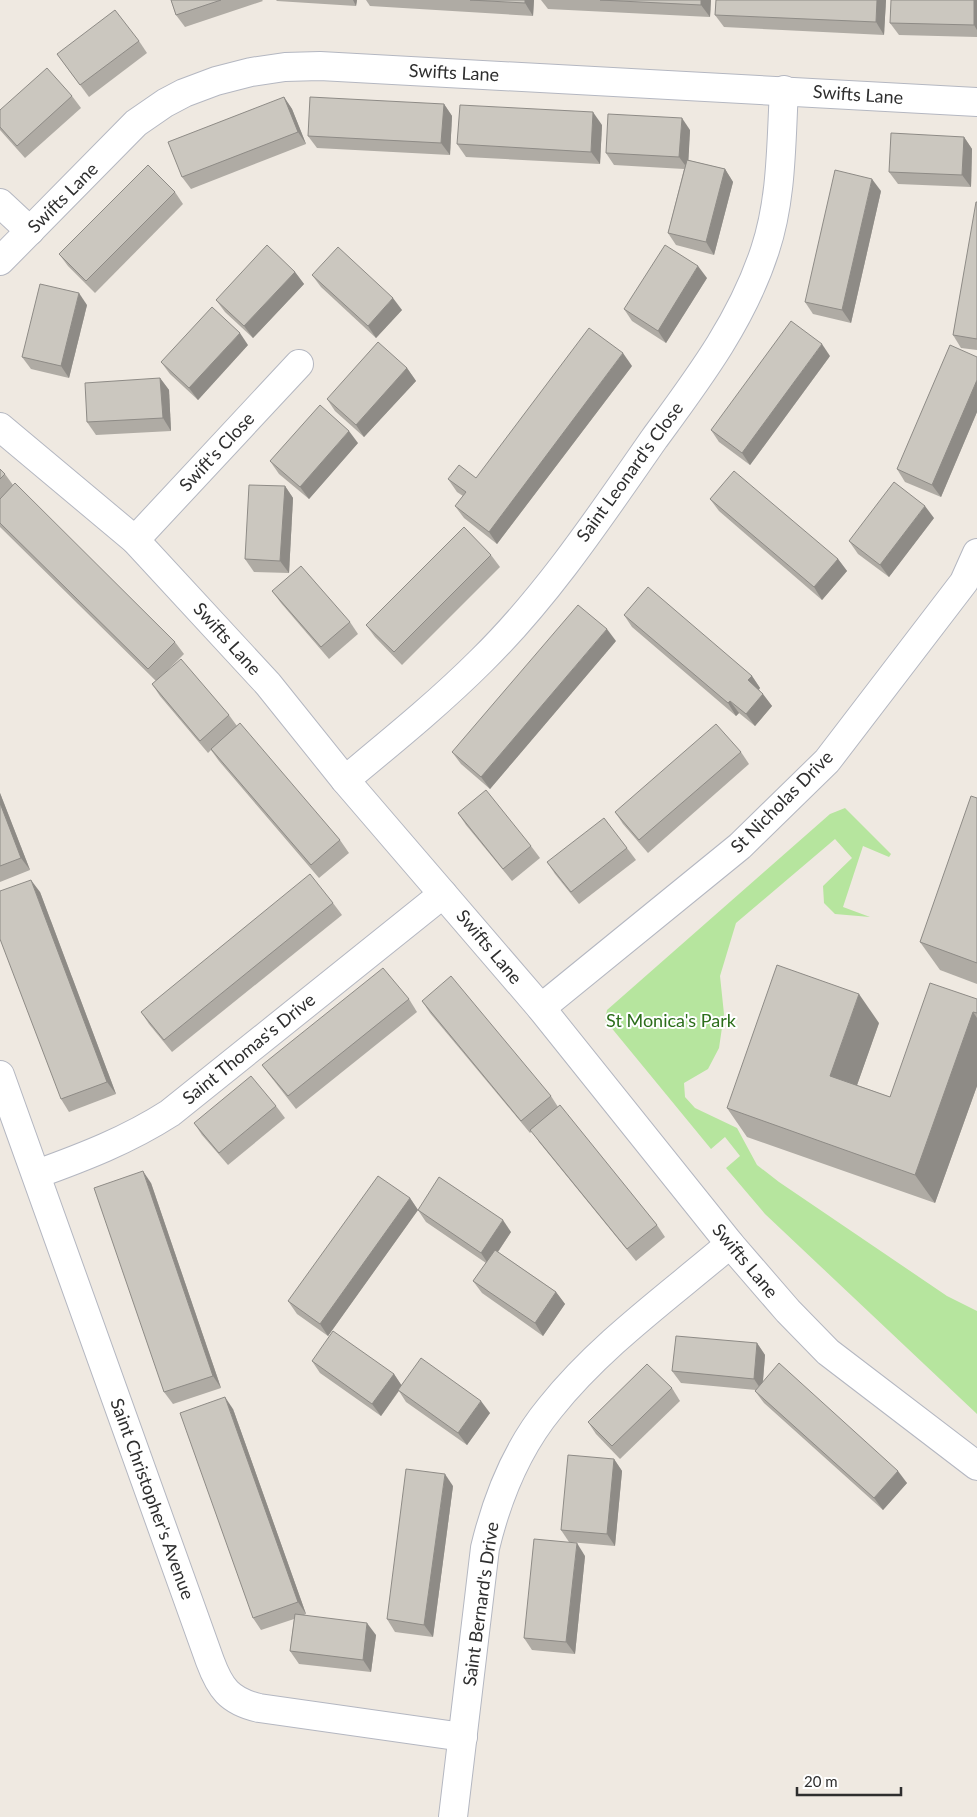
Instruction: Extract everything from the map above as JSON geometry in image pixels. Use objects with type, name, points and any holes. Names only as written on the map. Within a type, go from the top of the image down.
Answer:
[{"type":"street","name":"Swifts Lane","points":[[0,261],[136,124],[165,103],[184,93],[250,72],[285,67],[320,66],[977,102]]},
{"type":"street","name":"Saint Leonard's Close","points":[[345,780],[441,698],[483,659],[518,622],[613,497],[709,363],[733,326],[766,248],[776,195],[784,90]]},
{"type":"street","points":[[0,203],[30,231]]},
{"type":"street","name":"Swift's Close","points":[[135,540],[299,364]]},
{"type":"street","name":"Swifts Lane","points":[[0,427],[135,540],[268,684],[345,780],[541,1008],[730,1244],[788,1311],[828,1352],[977,1466]]},
{"type":"street","name":"St Nicholas Drive","points":[[541,1008],[740,846],[827,762],[964,582],[977,553]]},
{"type":"street","name":"Saint Thomas's Drive","points":[[37,1174],[106,1149],[140,1132],[170,1113],[443,894]]},
{"type":"street","name":"Saint Christopher's Avenue","points":[[0,1075],[210,1661],[224,1690],[246,1705],[258,1708],[463,1737]]},
{"type":"street","name":"Saint Bernard's Drive","points":[[453,1817],[485,1548],[493,1516],[508,1478],[528,1440],[549,1408],[576,1378],[605,1350],[730,1244]]},
{"type":"green space","name":"St Monica's Park","points":[[845,808],[891,854],[889,857],[863,846],[843,907],[870,917],[835,914],[824,903],[823,886],[852,858],[835,839],[736,923],[720,976],[724,1014],[719,1048],[708,1069],[684,1083],[685,1097],[695,1108],[737,1128],[757,1165],[779,1182],[947,1296],[977,1311],[977,1414],[765,1214],[726,1168],[740,1156],[725,1137],[711,1149],[605,1020],[607,1010],[830,814]]},
{"type":"building","points":[[171,0],[221,0],[176,15]]},
{"type":"building","points":[[470,0],[525,0],[525,3]]},
{"type":"building","points":[[600,0],[701,0],[701,5]]},
{"type":"building","points":[[716,0],[877,0],[876,22],[715,15]]},
{"type":"building","points":[[891,0],[974,0],[974,25],[890,23]]},
{"type":"building","points":[[115,10],[139,41],[80,85],[57,54]]},
{"type":"building","points":[[47,68],[72,96],[17,146],[0,127],[0,110]]},
{"type":"building","points":[[284,97],[298,132],[182,177],[168,142]]},
{"type":"building","points":[[310,97],[444,104],[441,143],[308,136]]},
{"type":"building","points":[[460,105],[593,112],[591,152],[457,144]]},
{"type":"building","points":[[608,114],[682,118],[679,157],[606,153]]},
{"type":"building","points":[[891,133],[964,137],[962,175],[889,172]]},
{"type":"building","points":[[687,160],[725,169],[706,242],[668,233]]},
{"type":"building","points":[[148,165],[175,192],[86,281],[59,254]]},
{"type":"building","points":[[835,170],[872,179],[842,310],[805,302]]},
{"type":"building","points":[[977,202],[977,339],[953,335]]},
{"type":"building","points":[[267,245],[295,272],[244,326],[216,300]]},
{"type":"building","points":[[665,245],[698,266],[658,331],[624,309]]},
{"type":"building","points":[[338,247],[393,298],[368,326],[312,275]]},
{"type":"building","points":[[40,284],[79,293],[61,366],[22,357]]},
{"type":"building","points":[[212,307],[240,333],[189,388],[161,362]]},
{"type":"building","points":[[791,321],[822,344],[742,453],[711,430]]},
{"type":"building","points":[[589,328],[623,353],[489,532],[455,506],[466,492],[448,479],[459,465],[476,478]]},
{"type":"building","points":[[378,342],[407,368],[356,425],[327,399]]},
{"type":"building","points":[[950,345],[977,357],[977,380],[932,485],[897,469]]},
{"type":"building","points":[[160,378],[163,418],[87,422],[85,383]]},
{"type":"building","points":[[320,405],[349,431],[300,487],[270,461]]},
{"type":"building","points":[[0,469],[5,474],[0,479]]},
{"type":"building","points":[[734,471],[838,559],[814,587],[710,499]]},
{"type":"building","points":[[894,482],[925,506],[880,565],[849,541]]},
{"type":"building","points":[[15,483],[175,642],[148,669],[0,523],[0,499]]},
{"type":"building","points":[[249,485],[285,486],[280,561],[245,559]]},
{"type":"building","points":[[464,527],[491,555],[394,652],[366,625]]},
{"type":"building","points":[[301,566],[350,622],[321,647],[272,591]]},
{"type":"building","points":[[648,587],[752,676],[748,680],[763,694],[746,714],[730,701],[728,703],[624,615]]},
{"type":"building","points":[[578,605],[607,629],[481,777],[452,752]]},
{"type":"building","points":[[181,659],[229,715],[200,741],[152,684]]},
{"type":"building","points":[[240,723],[340,840],[311,865],[211,749]]},
{"type":"building","points":[[716,724],[741,752],[639,840],[615,812]]},
{"type":"building","points":[[486,790],[531,846],[503,869],[458,813]]},
{"type":"building","points":[[971,796],[977,798],[977,963],[920,942]]},
{"type":"building","points":[[0,803],[21,858],[0,866]]},
{"type":"building","points":[[604,818],[627,848],[571,892],[547,862]]},
{"type":"building","points":[[310,874],[333,903],[164,1040],[141,1012]]},
{"type":"building","points":[[31,880],[107,1082],[61,1099],[0,939],[0,891]]},
{"type":"building","points":[[777,965],[859,994],[830,1076],[890,1097],[930,983],[977,999],[977,1013],[973,1012],[915,1175],[727,1108]]},
{"type":"building","points":[[383,968],[409,999],[288,1096],[262,1065]]},
{"type":"building","points":[[451,976],[551,1096],[521,1121],[422,1001]]},
{"type":"building","points":[[251,1076],[276,1106],[219,1153],[194,1123]]},
{"type":"building","points":[[560,1105],[657,1225],[627,1249],[530,1130]]},
{"type":"building","points":[[143,1171],[213,1376],[164,1392],[94,1188]]},
{"type":"building","points":[[378,1176],[410,1198],[320,1324],[288,1301]]},
{"type":"building","points":[[439,1177],[503,1220],[481,1253],[418,1210]]},
{"type":"building","points":[[495,1250],[556,1292],[535,1323],[473,1281]]},
{"type":"building","points":[[333,1331],[394,1374],[372,1404],[312,1361]]},
{"type":"building","points":[[676,1336],[757,1343],[754,1379],[672,1371]]},
{"type":"building","points":[[421,1358],[481,1401],[458,1433],[398,1390]]},
{"type":"building","points":[[779,1363],[898,1471],[874,1498],[755,1391]]},
{"type":"building","points":[[647,1364],[672,1388],[612,1446],[588,1422]]},
{"type":"building","points":[[225,1397],[298,1602],[253,1618],[180,1413]]},
{"type":"building","points":[[568,1455],[614,1459],[607,1534],[561,1530]]},
{"type":"building","points":[[406,1469],[445,1474],[424,1625],[387,1619]]},
{"type":"building","points":[[534,1539],[577,1543],[566,1642],[524,1638]]},
{"type":"building","points":[[295,1614],[367,1623],[363,1660],[290,1651]]}]
